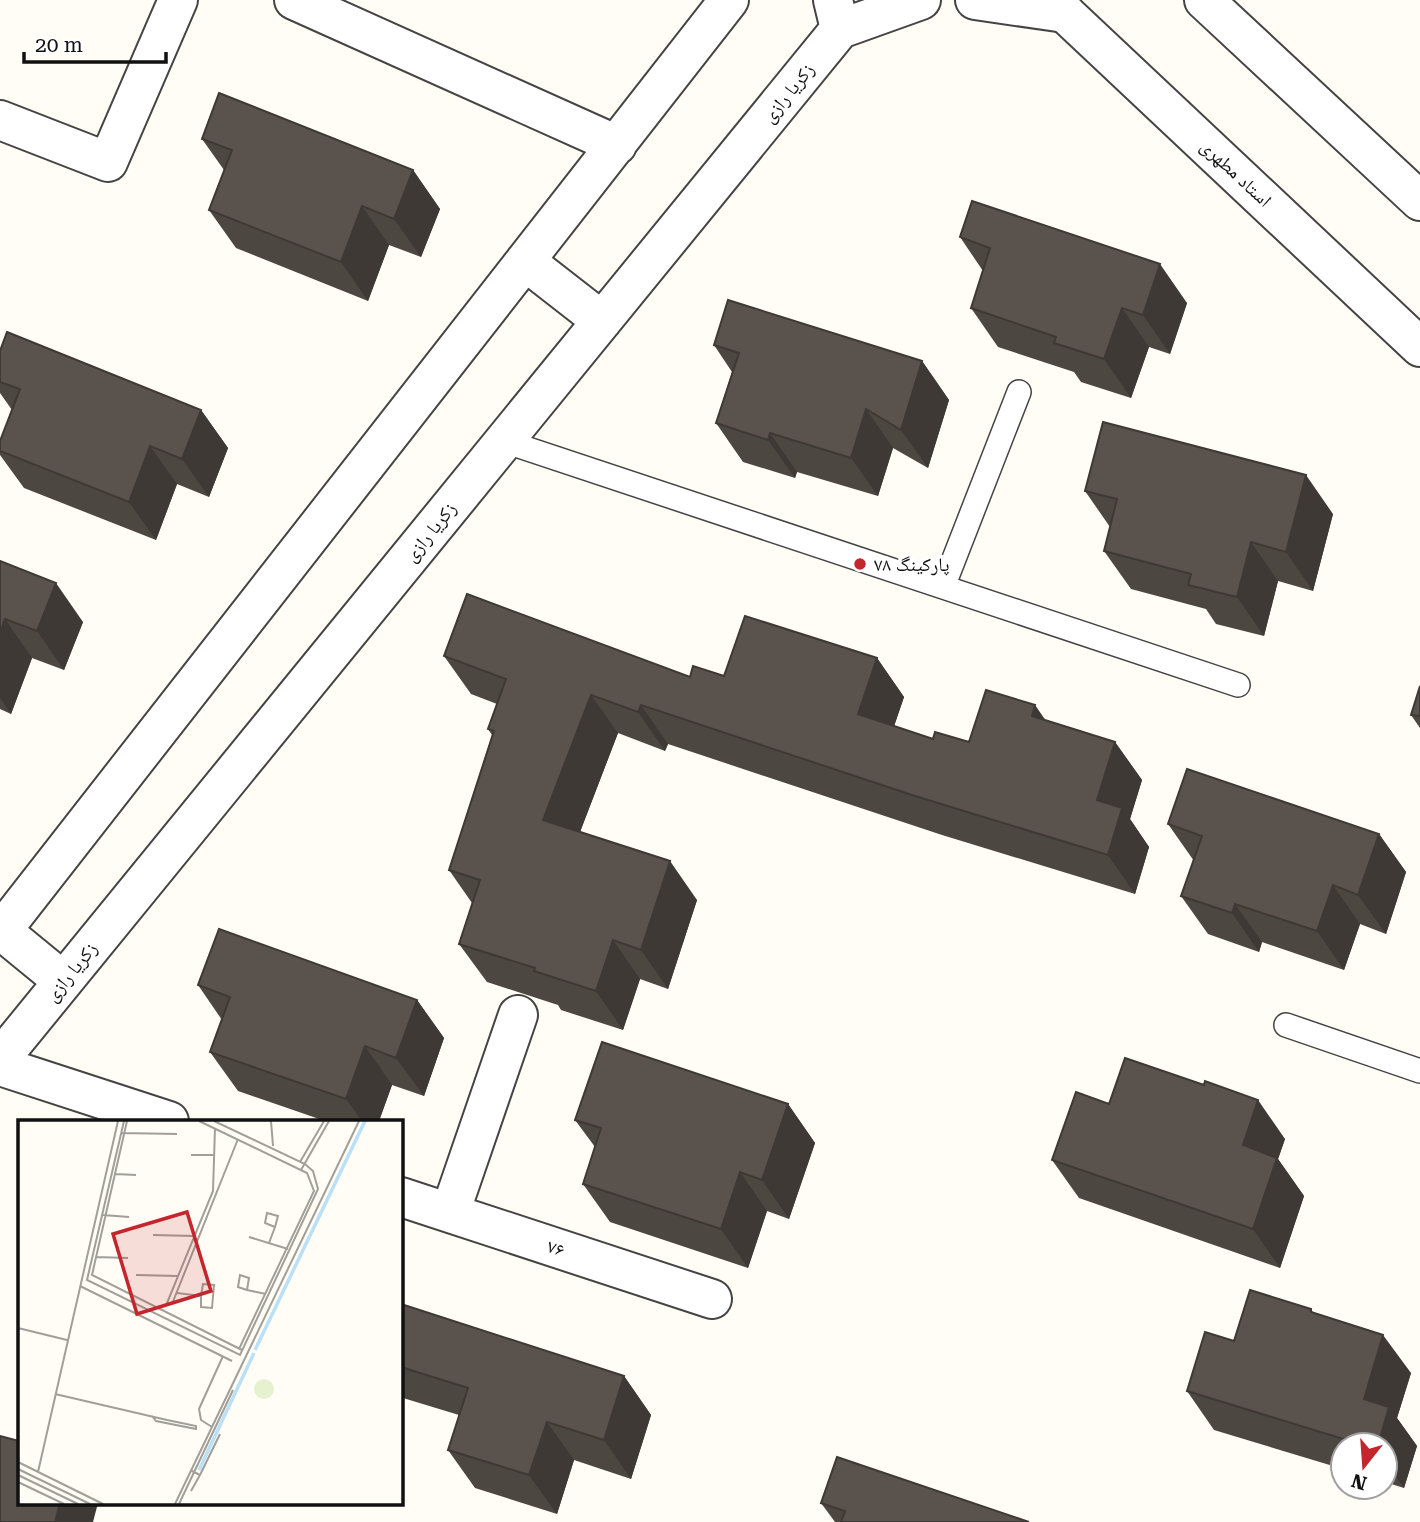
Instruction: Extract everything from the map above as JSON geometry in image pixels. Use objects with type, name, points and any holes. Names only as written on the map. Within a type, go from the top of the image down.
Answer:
[{"type":"street","points":[[0,120],[108,162],[178,0]]},
{"type":"street","points":[[294,0],[617,145]]},
{"type":"street","points":[[63,981],[1,932],[729,0]]},
{"type":"street","points":[[837,15],[921,0]]},
{"type":"street","points":[[975,0],[1058,7]]},
{"type":"street","points":[[1203,0],[1420,201]]},
{"type":"street","name":"استاد مطهری","points":[[1058,7],[1420,347]]},
{"type":"street","name":"زکریا رازی","points":[[0,1059],[602,321],[837,15]]},
{"type":"street","points":[[525,261],[602,321]]},
{"type":"street","points":[[450,1213],[517,1015]]},
{"type":"street","points":[[0,1066],[166,1120]]},
{"type":"street","name":"۷۶","points":[[402,1197],[712,1299]]},
{"type":"lane","points":[[943,587],[1019,392]]},
{"type":"lane","points":[[504,441],[1238,685]]},
{"type":"lane","points":[[1286,1025],[1420,1071]]},
{"type":"building","points":[[219,93],[413,170],[394,219],[362,206],[341,262],[209,210],[232,150],[202,139]]},
{"type":"building","points":[[972,201],[1160,264],[1143,315],[1122,308],[1104,359],[1054,343],[1056,337],[971,308],[990,248],[960,237]]},
{"type":"building","points":[[728,300],[922,361],[901,430],[866,409],[851,458],[770,433],[768,440],[716,423],[739,353],[714,345]]},
{"type":"building","points":[[7,332],[201,410],[182,459],[150,446],[129,502],[0,451],[0,441],[20,389],[0,382],[0,351]]},
{"type":"building","points":[[1103,422],[1306,475],[1286,552],[1251,542],[1237,597],[1188,585],[1191,574],[1104,551],[1117,499],[1085,491]]},
{"type":"building","points":[[0,561],[56,583],[37,631],[5,619],[0,633]]},
{"type":"building","points":[[467,594],[690,677],[693,666],[724,676],[745,616],[877,658],[858,714],[933,739],[935,732],[969,742],[986,690],[1035,705],[1032,716],[1115,742],[1097,800],[1122,808],[1108,855],[915,796],[641,705],[638,712],[591,695],[543,820],[670,861],[641,950],[613,940],[596,991],[459,944],[480,880],[449,870],[494,731],[488,729],[506,679],[444,656]]},
{"type":"building","points":[[1420,686],[1420,716],[1411,715]]},
{"type":"building","points":[[1187,769],[1379,834],[1358,895],[1333,885],[1317,931],[1235,904],[1232,913],[1181,896],[1202,836],[1168,824]]},
{"type":"building","points":[[219,929],[417,1000],[396,1058],[365,1046],[346,1099],[210,1052],[230,997],[198,985]]},
{"type":"building","points":[[602,1042],[788,1104],[762,1180],[740,1172],[721,1229],[583,1184],[601,1128],[575,1120]]},
{"type":"building","points":[[1125,1058],[1204,1085],[1205,1081],[1258,1100],[1243,1145],[1277,1158],[1253,1229],[1052,1160],[1076,1092],[1109,1104]]},
{"type":"building","points":[[1250,1290],[1383,1335],[1364,1399],[1389,1407],[1382,1431],[1329,1431],[1329,1435],[1187,1391],[1205,1332],[1234,1341]]},
{"type":"building","points":[[402,1304],[624,1376],[604,1440],[547,1422],[529,1475],[448,1450],[468,1388],[402,1367]]},
{"type":"building","points":[[0,1436],[18,1441],[18,1504],[60,1504],[55,1522],[0,1522]]},
{"type":"building","points":[[837,1457],[1029,1522],[841,1522],[845,1511],[821,1503]]},
{"type":"place","name":"پارکینگ ۷۸","points":[[860,564]]}]
